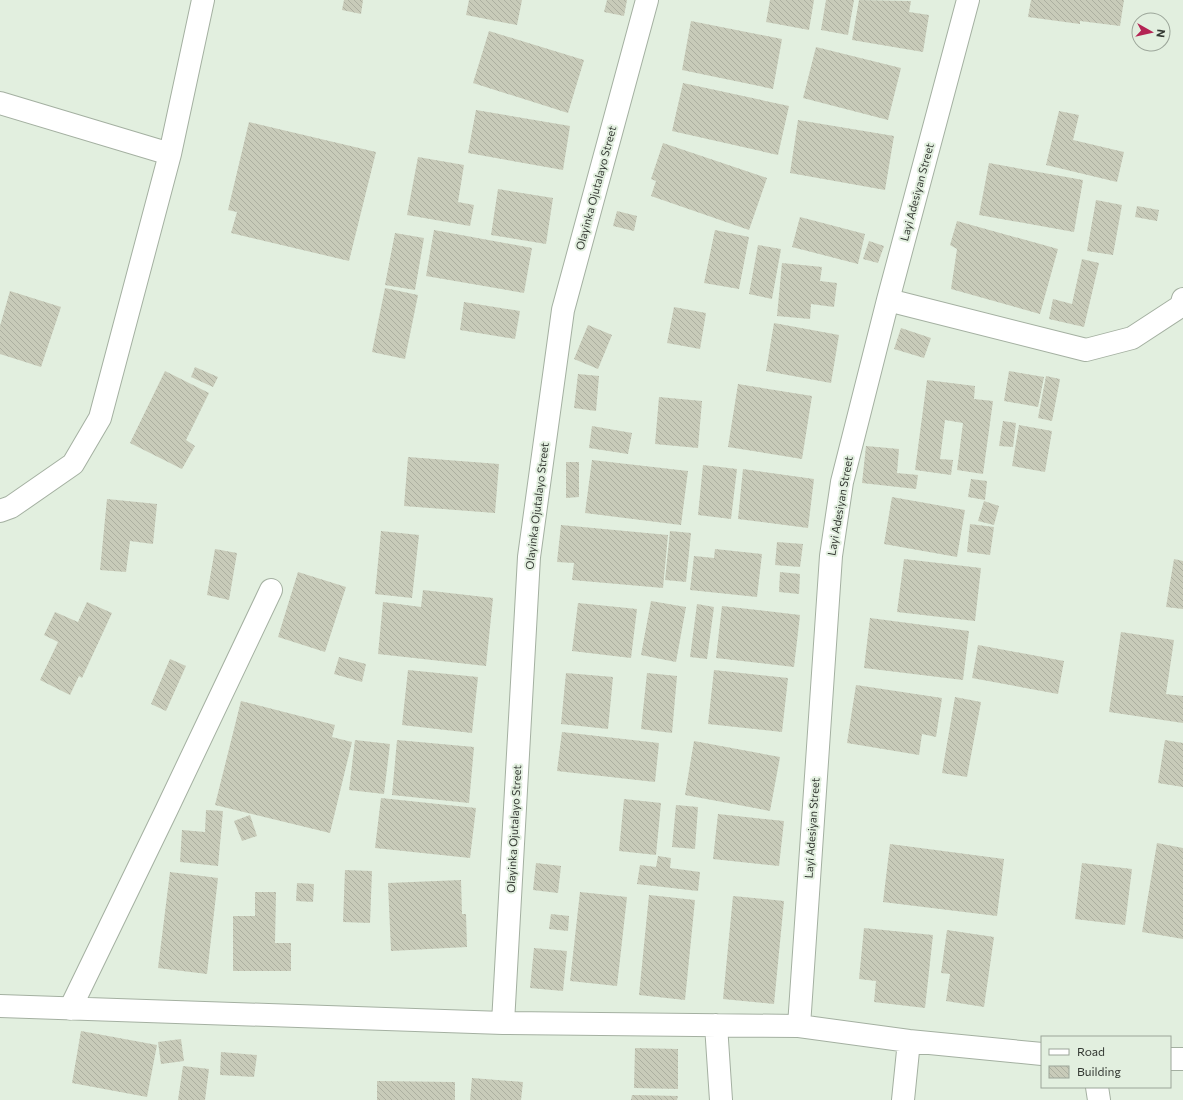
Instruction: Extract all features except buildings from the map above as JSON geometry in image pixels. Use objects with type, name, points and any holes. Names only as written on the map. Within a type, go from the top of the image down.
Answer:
[{"type":"street","points":[[0,511],[11,507],[73,464],[100,418],[170,154],[203,0]]},
{"type":"street","name":"Olayinka Ojutalayo Street","points":[[503,1023],[529,557],[563,310],[647,0]]},
{"type":"street","name":"Layi Adesiyan Street","points":[[799,1026],[830,556],[842,482],[888,300],[968,0]]},
{"type":"street","points":[[0,103],[170,154]]},
{"type":"street","points":[[888,300],[1086,350],[1132,338],[1181,306],[1183,299]]},
{"type":"street","points":[[70,1009],[166,812],[271,590]]},
{"type":"street","points":[[0,1006],[503,1023],[799,1026],[909,1041],[1041,1054]]},
{"type":"street","points":[[716,1025],[721,1100]]},
{"type":"street","points":[[903,1100],[909,1041]]},
{"type":"street","points":[[1171,1059],[1183,1059]]},
{"type":"street","points":[[1097,1088],[1099,1100]]}]
